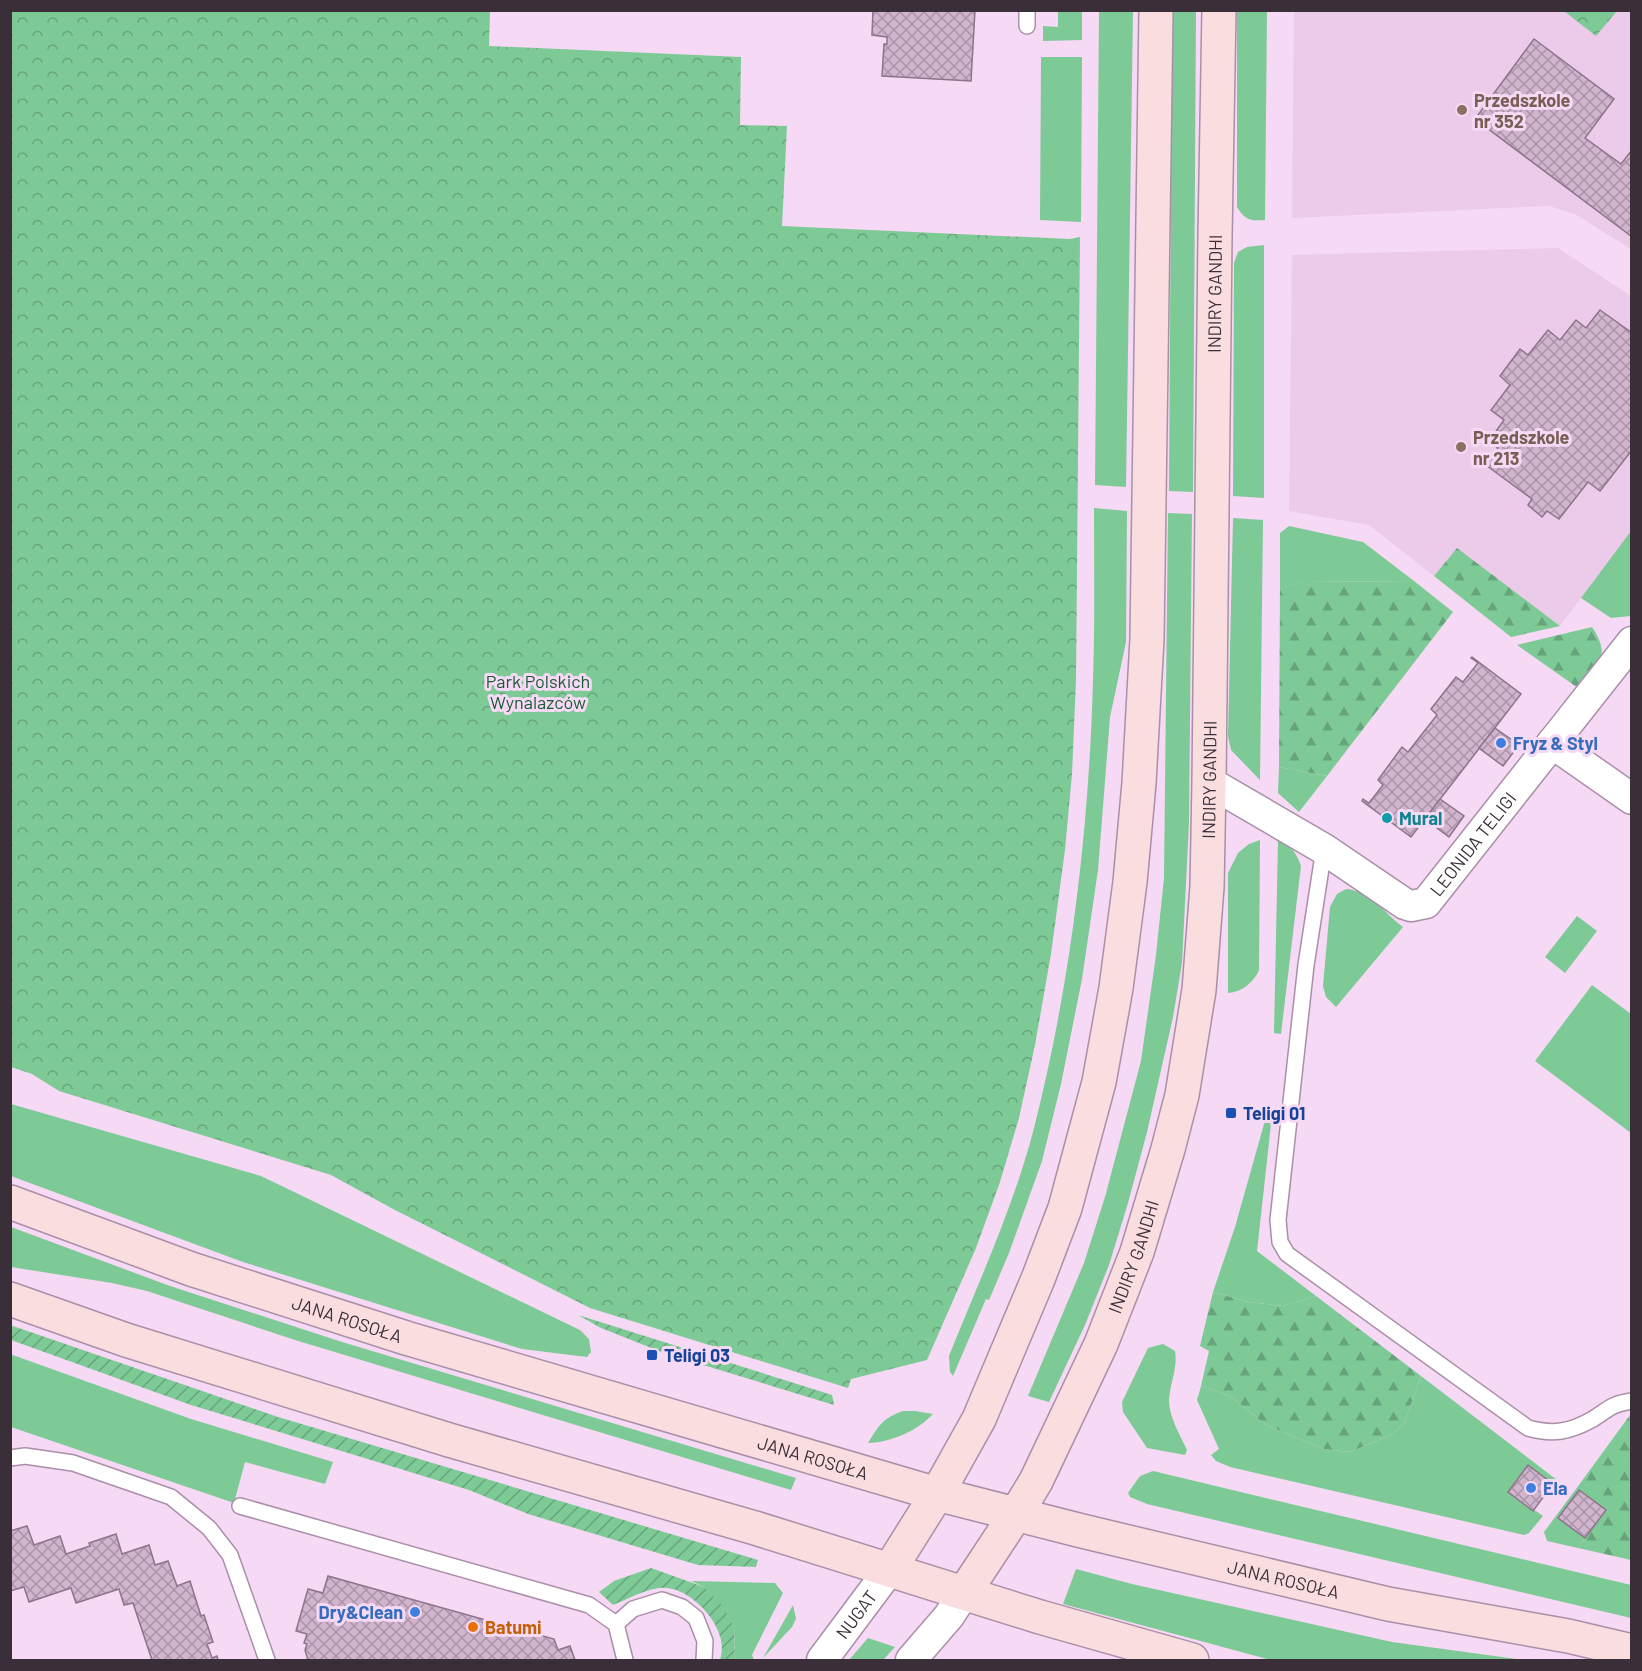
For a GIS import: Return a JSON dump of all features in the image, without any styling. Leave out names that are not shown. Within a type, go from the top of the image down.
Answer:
[{"type":"main road","points":[[890,1569],[937,1494],[984,1408],[1038,1280],[1065,1208],[1099,1082],[1116,988],[1130,882],[1138,794],[1147,639],[1156,10]]},
{"type":"main road","name":"INDIRY GANDHI","points":[[964,1593],[1036,1481],[1101,1344],[1137,1252],[1182,1095],[1199,990],[1207,887],[1219,10]]},
{"type":"main road","name":"JANA ROSOŁA","points":[[10,1202],[191,1269],[406,1338],[937,1494],[1389,1604],[1568,1636],[1632,1651]]},
{"type":"main road","points":[[10,1299],[126,1340],[449,1440],[755,1528],[1192,1660]]},
{"type":"street","name":"LEONIDA TELIGI","points":[[1209,782],[1324,849],[1405,904],[1411,906],[1426,903],[1431,900],[1632,642]]},
{"type":"street","points":[[1552,743],[1632,799]]},
{"type":"street","name":"NUGAT","points":[[822,1660],[890,1569]]},
{"type":"street","points":[[911,1660],[949,1616],[964,1593]]},
{"type":"lane","points":[[1324,849],[1306,964],[1278,1220],[1280,1242],[1287,1254],[1528,1428],[1546,1433],[1560,1431],[1594,1418],[1616,1403],[1632,1401]]},
{"type":"lane","points":[[10,1458],[25,1456],[73,1463],[171,1497],[209,1528],[230,1555],[267,1660]]},
{"type":"lane","points":[[240,1506],[589,1605],[616,1624],[625,1660]]},
{"type":"lane","points":[[616,1624],[633,1609],[662,1600],[682,1606],[696,1618],[705,1641],[704,1660]]},
{"type":"shaded area","name":"Przedszkole nr 352","points":[[1294,11],[1631,11],[1631,249],[1575,214],[1549,206],[1292,218]]},
{"type":"shaded area","name":"Przedszkole nr 213","points":[[1558,248],[1631,296],[1631,531],[1560,626],[1457,548],[1434,576],[1369,525],[1289,511],[1292,255]]},
{"type":"green space","name":"Park Polskich Wynalazców","points":[[11,10],[490,11],[489,46],[741,57],[740,125],[787,126],[782,226],[1070,239],[1080,237],[1076,680],[1072,774],[1065,850],[1051,954],[1019,1118],[1000,1182],[976,1248],[927,1360],[851,1379],[848,1388],[590,1308],[393,1209],[331,1175],[59,1091],[32,1074],[11,1067]]},
{"type":"green space","points":[[1058,11],[1082,11],[1082,40],[1043,41],[1043,26],[1058,27]]},
{"type":"green space","points":[[1099,11],[1133,11],[1126,487],[1095,485]]},
{"type":"green space","points":[[1172,11],[1196,11],[1193,492],[1169,491]]},
{"type":"green space","points":[[1237,11],[1267,11],[1265,220],[1248,219],[1237,207]]},
{"type":"green space","points":[[1564,11],[1617,11],[1596,36]]},
{"type":"green space","points":[[1041,57],[1082,57],[1081,222],[1040,220]]},
{"type":"green space","points":[[1264,245],[1264,498],[1233,496],[1234,263],[1238,252],[1247,247]]},
{"type":"green space","points":[[1094,508],[1127,511],[1126,642],[1110,717],[1098,870],[1082,979],[1061,1084],[1042,1161],[1009,1253],[989,1300],[986,1299],[953,1376],[950,1372],[949,1356],[1006,1215],[1026,1157],[1047,1073],[1068,962],[1082,849],[1091,736]]},
{"type":"green space","points":[[1168,513],[1192,514],[1189,823],[1182,963],[1173,1017],[1128,1203],[1109,1265],[1085,1325],[1049,1402],[1028,1396],[1084,1263],[1105,1197],[1141,1061],[1156,955],[1164,878]]},
{"type":"green space","points":[[1233,518],[1263,520],[1260,780],[1231,750],[1228,736]]},
{"type":"green space","points":[[1289,526],[1363,542],[1414,581],[1303,582],[1280,588],[1280,533]]},
{"type":"green space","points":[[1631,531],[1631,616],[1611,618],[1581,598]]},
{"type":"green space","points":[[1457,548],[1560,626],[1511,637],[1434,576]]},
{"type":"green space","points":[[1414,581],[1453,612],[1327,776],[1279,767],[1280,588],[1302,582]]},
{"type":"green space","points":[[1592,627],[1598,637],[1602,653],[1596,667],[1578,688],[1517,645]]},
{"type":"green space","points":[[1279,767],[1327,776],[1299,812],[1278,793]]},
{"type":"green space","points":[[1260,840],[1259,970],[1247,986],[1228,993],[1228,873],[1238,853],[1249,844]]},
{"type":"green space","points":[[1278,841],[1292,850],[1301,866],[1281,1034],[1274,1033]]},
{"type":"green space","points":[[1346,889],[1370,898],[1403,927],[1336,1007],[1326,997],[1323,986],[1330,907],[1337,894]]},
{"type":"green space","points":[[1577,916],[1597,931],[1565,973],[1545,957]]},
{"type":"green space","points":[[1592,985],[1631,1014],[1631,1133],[1535,1061]]},
{"type":"green space","points":[[11,1104],[261,1176],[580,1330],[589,1339],[591,1352],[587,1357],[522,1349],[243,1262],[11,1176]]},
{"type":"green space","points":[[1268,1110],[1272,1115],[1257,1251],[1316,1296],[1283,1306],[1249,1302],[1213,1292],[1235,1227]]},
{"type":"green space","points":[[11,1227],[170,1286],[342,1342],[796,1478],[791,1490],[295,1340],[147,1291],[11,1267]]},
{"type":"green space","points":[[1213,1292],[1249,1302],[1283,1306],[1316,1296],[1421,1376],[1404,1424],[1389,1436],[1350,1452],[1324,1449],[1266,1425],[1230,1396],[1201,1386],[1209,1351],[1200,1346]]},
{"type":"green space","points":[[578,1315],[832,1395],[834,1405],[664,1353],[601,1328]]},
{"type":"green space","points":[[10,1325],[278,1417],[758,1560],[756,1567],[698,1565],[528,1514],[469,1490],[191,1405],[11,1340]]},
{"type":"green space","points":[[1163,1344],[1175,1351],[1169,1406],[1175,1426],[1187,1450],[1185,1455],[1147,1448],[1123,1412],[1122,1402],[1148,1348]]},
{"type":"green space","points":[[10,1354],[191,1419],[333,1462],[325,1484],[245,1462],[234,1503],[11,1427]]},
{"type":"green space","points":[[1421,1376],[1557,1480],[1553,1484],[1528,1465],[1509,1492],[1543,1516],[1529,1533],[1524,1535],[1230,1467],[1216,1461],[1211,1455],[1219,1449],[1197,1400],[1201,1386],[1230,1396],[1266,1425],[1324,1449],[1350,1452],[1389,1436],[1404,1424]]},
{"type":"green space","points":[[903,1411],[933,1414],[919,1426],[904,1434],[868,1443],[882,1423]]},
{"type":"green space","points":[[1630,1415],[1631,1560],[1578,1548],[1606,1510],[1576,1489]]},
{"type":"green space","points":[[1153,1471],[1631,1585],[1631,1618],[1147,1504],[1130,1497],[1128,1493],[1140,1476]]},
{"type":"green space","points":[[1576,1489],[1606,1510],[1578,1548],[1547,1541],[1544,1532]]},
{"type":"green space","points":[[651,1568],[704,1587],[723,1606],[734,1627],[735,1660],[720,1660],[722,1649],[716,1626],[699,1605],[678,1591],[667,1588],[654,1589],[613,1605],[599,1592],[614,1581]]},
{"type":"green space","points":[[1076,1569],[1132,1584],[1392,1642],[1524,1660],[1271,1660],[1063,1604]]},
{"type":"green space","points":[[691,1581],[775,1583],[783,1593],[752,1655],[754,1660],[735,1660],[734,1627],[704,1587]]},
{"type":"green space","points":[[793,1605],[796,1619],[792,1627],[763,1658]]},
{"type":"green space","points":[[868,1638],[895,1647],[883,1660],[849,1660]]},
{"type":"building","points":[[873,10],[975,10],[971,81],[882,76],[884,44],[887,44],[887,37],[872,35]]},
{"type":"building","points":[[1534,39],[1614,99],[1585,138],[1621,164],[1632,150],[1631,236],[1475,119]]},
{"type":"building","points":[[1600,310],[1632,333],[1632,450],[1600,491],[1588,482],[1559,519],[1547,511],[1542,517],[1528,505],[1532,499],[1486,465],[1498,448],[1489,441],[1504,420],[1491,410],[1510,385],[1500,376],[1520,349],[1528,355],[1548,330],[1560,340],[1576,320],[1586,328]]},
{"type":"building","points":[[1472,657],[1521,694],[1411,837],[1362,801],[1363,799],[1369,803],[1383,785],[1378,780],[1402,747],[1408,752],[1437,715],[1431,709],[1456,677],[1463,682],[1478,663]]},
{"type":"building","points":[[1495,728],[1519,745],[1503,766],[1479,748]]},
{"type":"building","points":[[1440,799],[1464,816],[1449,837],[1425,819]]},
{"type":"building","name":"Ela","points":[[1528,1465],[1553,1484],[1533,1511],[1508,1492]]},
{"type":"building","points":[[1579,1490],[1606,1510],[1585,1538],[1558,1518]]},
{"type":"building","points":[[27,1526],[34,1545],[60,1536],[66,1554],[116,1534],[122,1554],[149,1545],[155,1565],[168,1561],[177,1586],[190,1581],[201,1616],[204,1615],[213,1642],[207,1644],[212,1658],[217,1656],[218,1660],[152,1660],[133,1603],[124,1605],[119,1589],[76,1603],[71,1588],[29,1602],[24,1587],[10,1591],[10,1531]]},
{"type":"building","points":[[328,1576],[554,1639],[558,1650],[570,1646],[575,1660],[308,1660],[305,1650],[307,1644],[304,1643],[307,1634],[296,1631],[308,1589],[323,1593]]},
{"type":"place","name":"Przedszkole nr 352","points":[[1462,110]]},
{"type":"place","name":"Przedszkole nr 213","points":[[1461,447]]},
{"type":"place","name":"Fryz & Styl","points":[[1501,743]]},
{"type":"place","name":"Mural","points":[[1387,818]]},
{"type":"place","name":"Teligi 01","points":[[1231,1113]]},
{"type":"place","name":"Teligi 03","points":[[652,1355]]},
{"type":"place","name":"Ela","points":[[1531,1488]]},
{"type":"place","name":"Dry&Clean","points":[[415,1612]]},
{"type":"place","name":"Batumi","points":[[473,1627]]}]
